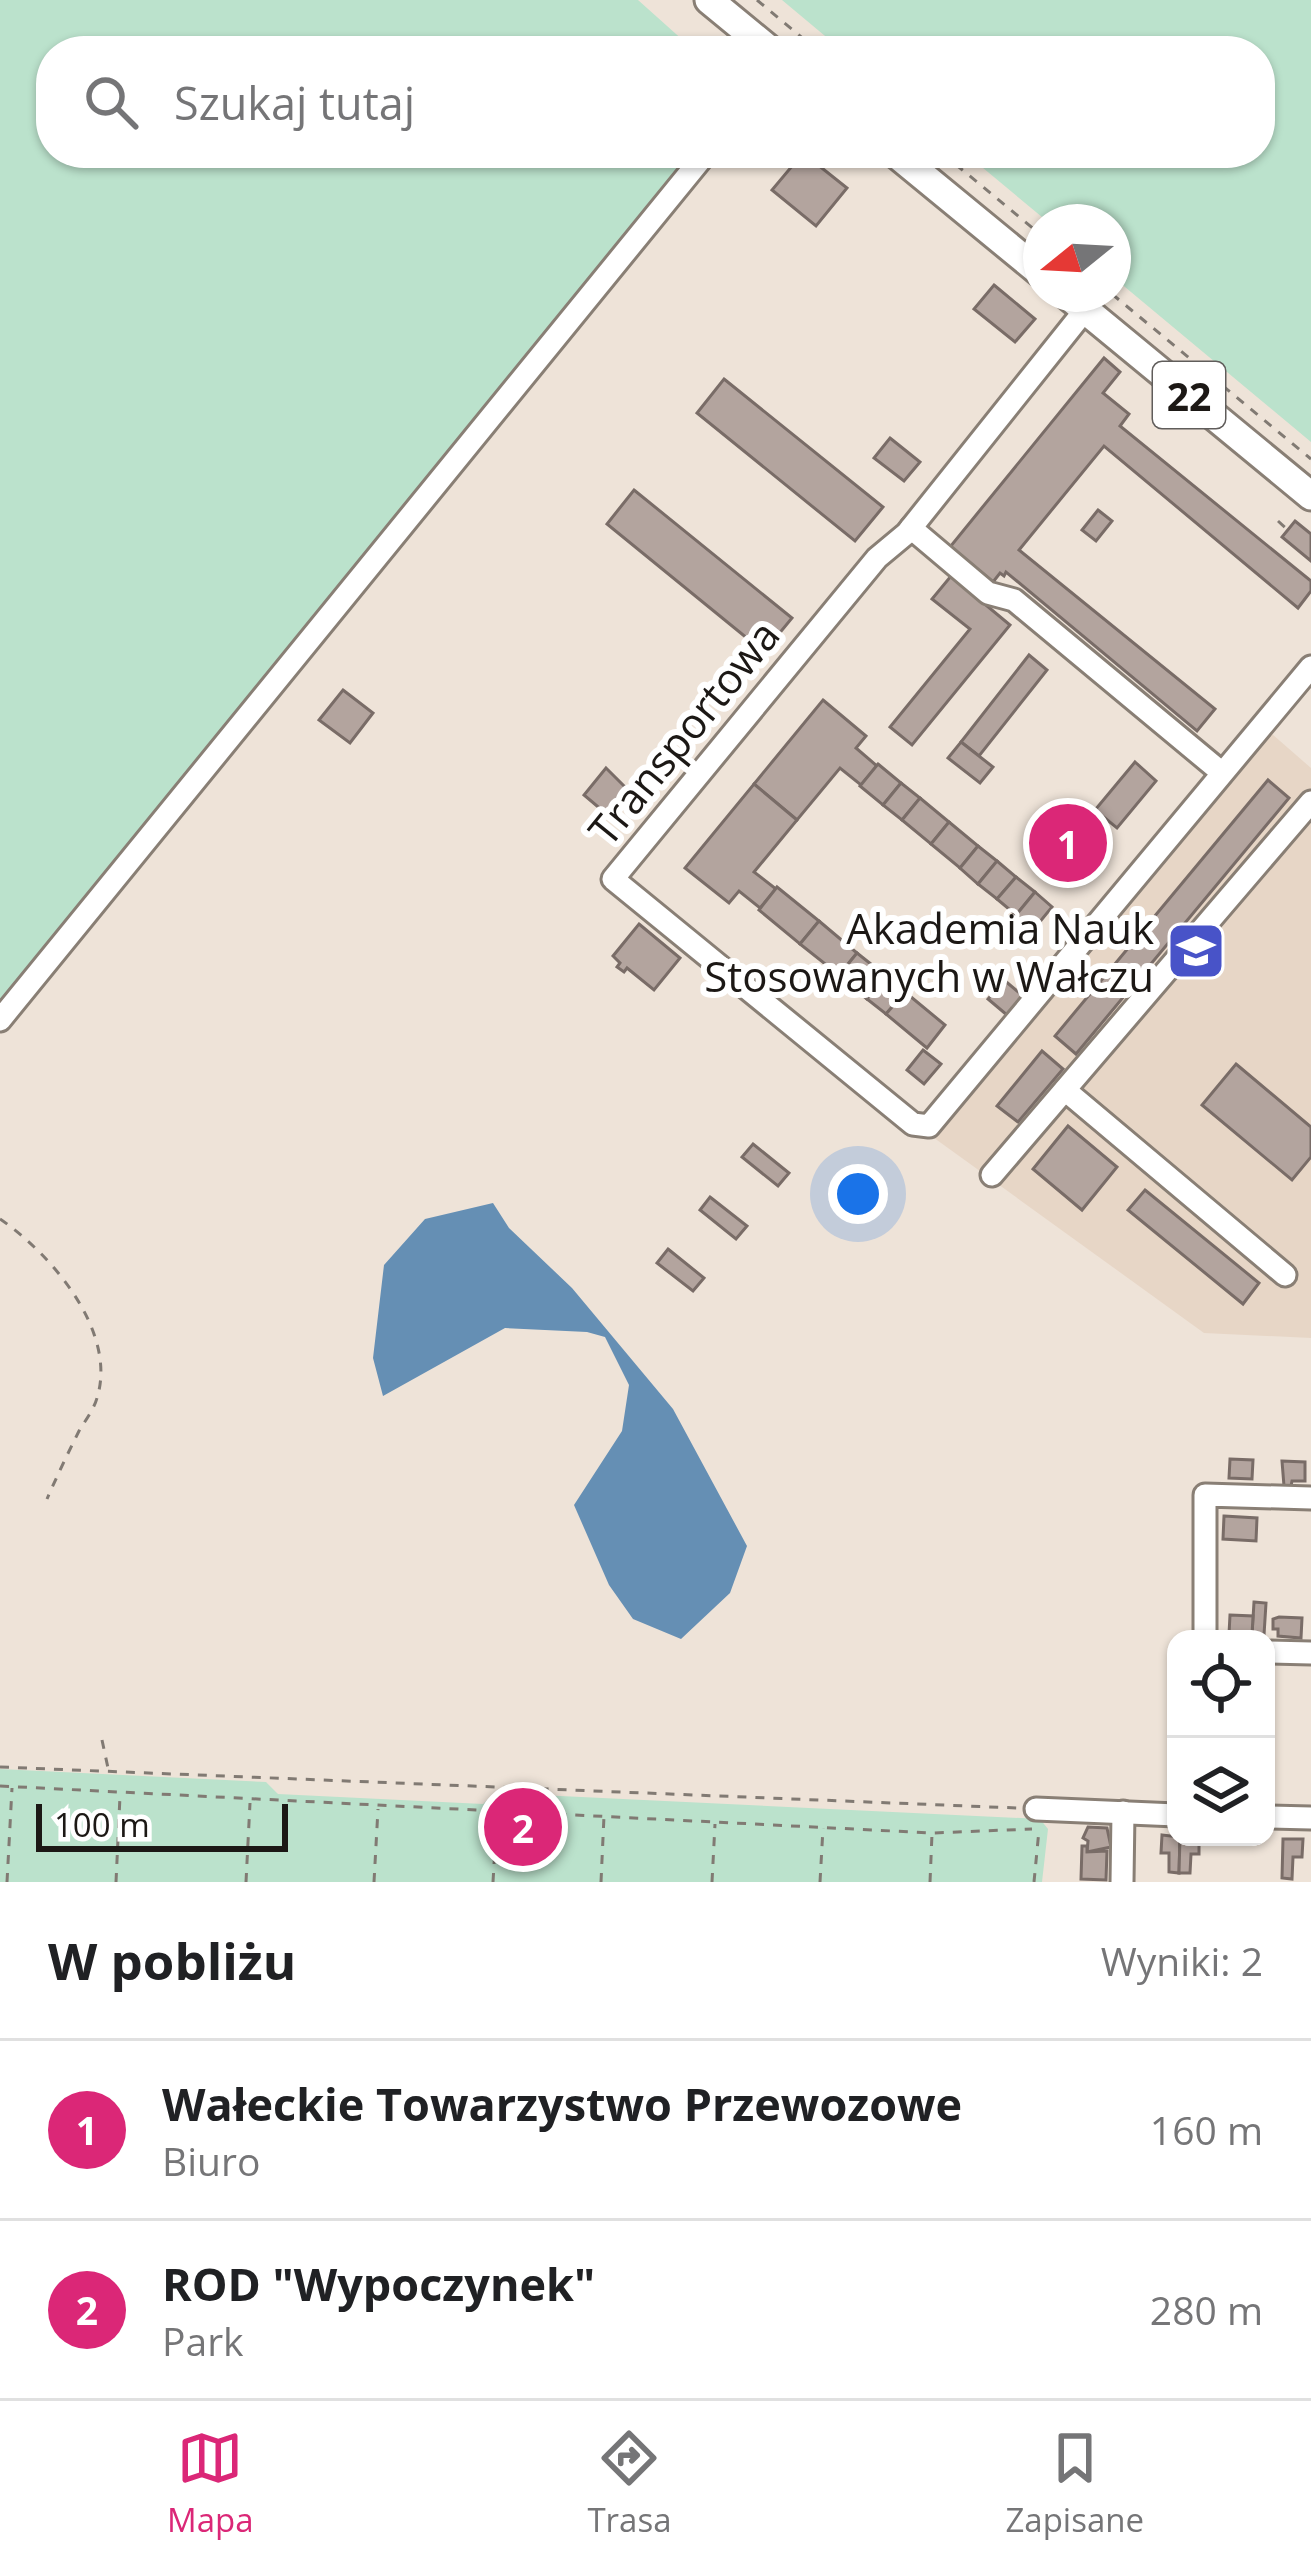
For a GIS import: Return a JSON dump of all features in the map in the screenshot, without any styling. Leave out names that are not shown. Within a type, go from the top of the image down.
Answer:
[{"type":"main road","points":[[709,0],[753,36]]},
{"type":"main road","points":[[913,168],[1023,258]]},
{"type":"main road","name":"22","points":[[1088,312],[1311,496]]},
{"type":"street","points":[[0,1020],[694,168]]},
{"type":"street","name":"Transportowa","points":[[1069,312],[909,531],[877,557],[613,879],[913,1124],[929,1126],[1311,667]]},
{"type":"street","points":[[909,531],[988,593],[1014,600],[1221,772]]},
{"type":"street","points":[[992,1175],[1311,802]]},
{"type":"street","points":[[1066,1090],[1285,1275]]},
{"type":"street","points":[[1205,1630],[1205,1495],[1311,1498]]},
{"type":"street","points":[[1275,1652],[1311,1653]]},
{"type":"street","points":[[1122,1882],[1123,1812]]},
{"type":"street","points":[[1040,1821],[1123,1812],[1167,1814]]},
{"type":"street","points":[[1275,1817],[1311,1818]]},
{"type":"path","points":[[757,0],[800,36]]},
{"type":"path","points":[[960,168],[1023,220]]},
{"type":"path","points":[[1131,310],[1311,459]]},
{"type":"path","points":[[1278,521],[1288,530]]},
{"type":"path","points":[[0,1219],[31,1240],[77,1299],[92,1328],[99,1359],[98,1397],[47,1499]]},
{"type":"path","points":[[102,1740],[109,1770]]},
{"type":"path","points":[[0,1767],[1040,1821]]},
{"type":"path","points":[[0,1786],[932,1832],[1002,1833],[1040,1821]]},
{"type":"path","points":[[7,1882],[12,1786]]},
{"type":"path","points":[[116,1882],[120,1794]]},
{"type":"path","points":[[246,1882],[250,1801]]},
{"type":"path","points":[[374,1882],[378,1807]]},
{"type":"path","points":[[493,1882],[497,1811]]},
{"type":"path","points":[[602,1882],[604,1814]]},
{"type":"path","points":[[1034,1882],[1040,1821]]},
{"type":"path","points":[[712,1882],[716,1822]]},
{"type":"path","points":[[820,1882],[823,1826]]},
{"type":"path","points":[[930,1882],[932,1832]]},
{"type":"shaded area","name":"Akademia Nauk Stosowanych w Wałczu","points":[[1265,728],[1311,768],[1311,1338],[1204,1333],[930,1135]]},
{"type":"green space","points":[[0,0],[638,0],[678,36],[36,36],[36,168],[693,168],[0,1002]]},
{"type":"green space","points":[[782,0],[1311,0],[1311,442],[1131,292],[1131,204],[1026,204],[983,168],[1275,168],[1275,36],[825,36]]},
{"type":"green space","points":[[0,1769],[266,1782],[278,1794],[483,1804],[495,1793],[1040,1819],[1048,1829],[1042,1882],[0,1882]]},
{"type":"water","points":[[493,1203],[509,1228],[572,1288],[673,1409],[747,1546],[730,1593],[681,1639],[633,1619],[609,1585],[574,1505],[622,1431],[629,1385],[605,1337],[505,1328],[383,1396],[373,1358],[384,1265],[425,1219]]},
{"type":"building","points":[[790,168],[822,168],[847,188],[816,226],[772,190]]},
{"type":"building","points":[[994,285],[1035,319],[1015,342],[974,309]]},
{"type":"building","points":[[1104,358],[1120,372],[1103,393],[1129,414],[1120,426],[1311,581],[1311,591],[1298,608],[1104,446],[1019,550],[1215,709],[1197,731],[1006,572],[993,582],[950,547]]},
{"type":"building","points":[[724,379],[883,507],[855,541],[697,413]]},
{"type":"building","points":[[890,438],[920,462],[904,481],[874,458]]},
{"type":"building","points":[[634,490],[792,618],[764,652],[607,524]]},
{"type":"building","points":[[1098,510],[1112,521],[1096,541],[1082,530]]},
{"type":"building","points":[[1295,521],[1311,534],[1311,561],[1282,537]]},
{"type":"building","points":[[951,576],[1010,625],[912,745],[890,727],[970,629],[932,599]]},
{"type":"building","points":[[1029,655],[1047,670],[979,756],[961,742]]},
{"type":"building","points":[[343,690],[373,713],[350,743],[319,720]]},
{"type":"building","points":[[823,700],[866,736],[856,748],[877,766],[861,785],[840,768],[797,820],[754,784]]},
{"type":"building","points":[[961,742],[993,767],[980,783],[948,758]]},
{"type":"building","points":[[1135,762],[1156,781],[1117,828],[1095,810]]},
{"type":"building","points":[[878,764],[901,783],[883,805],[860,786]]},
{"type":"building","points":[[606,768],[627,789],[610,817],[584,795]]},
{"type":"building","points":[[1268,780],[1289,798],[1076,1054],[1055,1036]]},
{"type":"building","points":[[901,783],[920,798],[902,820],[883,805]]},
{"type":"building","points":[[754,784],[797,820],[754,872],[776,889],[760,908],[739,891],[729,903],[685,868]]},
{"type":"building","points":[[920,798],[949,822],[931,844],[902,820]]},
{"type":"building","points":[[949,822],[978,846],[960,868],[931,844]]},
{"type":"building","points":[[1064,828],[1085,845],[1073,859],[1052,842]]},
{"type":"building","points":[[978,846],[997,861],[978,884],[960,868]]},
{"type":"building","points":[[997,861],[1016,877],[997,899],[978,884]]},
{"type":"building","points":[[1016,877],[1035,892],[1016,915],[997,899]]},
{"type":"building","points":[[777,887],[819,921],[800,944],[759,910]]},
{"type":"building","points":[[1035,892],[1052,907],[1034,929],[1016,915]]},
{"type":"building","points":[[819,921],[857,953],[839,975],[800,944]]},
{"type":"building","points":[[639,924],[680,958],[654,990],[627,968],[624,972],[617,967],[620,963],[613,956]]},
{"type":"building","points":[[857,953],[886,976],[867,999],[839,975]]},
{"type":"building","points":[[886,976],[905,992],[886,1014],[867,999]]},
{"type":"building","points":[[1004,980],[1023,996],[1007,1015],[988,999]]},
{"type":"building","points":[[905,992],[945,1025],[927,1048],[886,1014]]},
{"type":"building","points":[[923,1050],[941,1064],[924,1084],[907,1070]]},
{"type":"building","points":[[1042,1051],[1063,1069],[1018,1122],[997,1106]]},
{"type":"building","points":[[1236,1064],[1311,1127],[1311,1157],[1292,1180],[1202,1105]]},
{"type":"building","points":[[1068,1126],[1117,1167],[1082,1210],[1033,1169]]},
{"type":"building","points":[[753,1144],[789,1173],[778,1186],[742,1157]]},
{"type":"building","points":[[1145,1190],[1259,1283],[1243,1304],[1128,1210]]},
{"type":"building","points":[[710,1197],[747,1226],[736,1239],[700,1210]]},
{"type":"building","points":[[668,1249],[704,1278],[693,1291],[657,1263]]},
{"type":"building","points":[[1230,1459],[1253,1460],[1252,1479],[1229,1478]]},
{"type":"building","points":[[1282,1461],[1305,1462],[1305,1481],[1284,1486]]},
{"type":"building","points":[[1224,1516],[1257,1518],[1256,1541],[1223,1539]]},
{"type":"building","points":[[1254,1602],[1266,1603],[1264,1630],[1252,1630]]},
{"type":"building","points":[[1230,1615],[1253,1616],[1252,1630],[1229,1630]]},
{"type":"building","points":[[1302,1618],[1301,1638],[1278,1636],[1273,1619]]},
{"type":"building","points":[[1088,1827],[1107,1828],[1111,1847],[1087,1852],[1088,1841],[1083,1838]]},
{"type":"building","points":[[1162,1835],[1167,1836],[1167,1846],[1180,1846],[1179,1873],[1169,1872],[1169,1853],[1161,1853]]},
{"type":"building","points":[[1283,1839],[1303,1839],[1302,1857],[1293,1857],[1292,1879],[1282,1878]]},
{"type":"building","points":[[1082,1846],[1087,1846],[1087,1852],[1107,1851],[1106,1880],[1081,1879]]},
{"type":"building","points":[[1180,1846],[1199,1846],[1199,1854],[1191,1854],[1190,1873],[1179,1873]]},
{"type":"place","name":"Wałeckie Towarzystwo Przewozowe","points":[[1068,843]]},
{"type":"place","name":"Akademia Nauk Stosowanych w Wałczu","points":[[1196,951]]},
{"type":"place","name":"ROD \"Wypoczynek\"","points":[[523,1827]]}]
